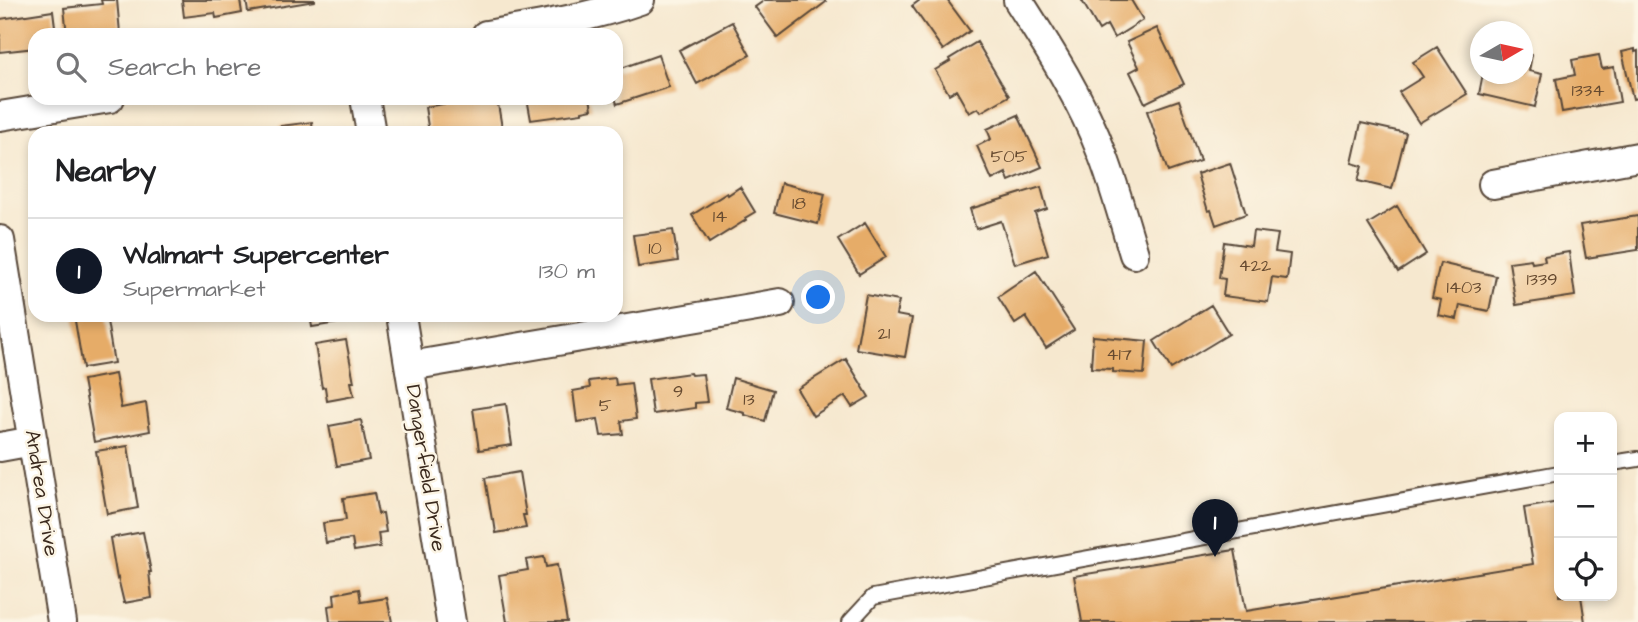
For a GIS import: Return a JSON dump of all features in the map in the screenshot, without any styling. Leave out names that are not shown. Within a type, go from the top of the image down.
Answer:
[{"type":"street","points":[[527,28],[608,11],[640,0]]},
{"type":"street","points":[[1018,0],[1076,95],[1103,155],[1135,254]]},
{"type":"street","points":[[0,117],[69,105]]},
{"type":"street","points":[[366,105],[370,126]]},
{"type":"street","points":[[1493,184],[1638,157]]},
{"type":"street","name":"Andrea Drive","points":[[0,240],[62,622]]},
{"type":"street","points":[[410,366],[780,303]]},
{"type":"street","name":"Dangerfield Drive","points":[[402,322],[451,622]]},
{"type":"street","points":[[0,447],[33,441]]},
{"type":"lane","points":[[1617,462],[1638,458]]},
{"type":"lane","points":[[850,622],[873,597],[1554,474]]},
{"type":"building","points":[[101,0],[117,0],[120,28],[66,28],[64,8],[102,4]]},
{"type":"building","points":[[182,0],[240,0],[242,13],[216,18],[215,13],[184,17]]},
{"type":"building","points":[[246,0],[315,0],[315,1],[248,12]]},
{"type":"building","points":[[765,0],[826,2],[778,38],[755,7]]},
{"type":"building","points":[[920,0],[947,0],[970,31],[943,50],[912,6]]},
{"type":"building","points":[[1131,0],[1143,20],[1114,38],[1107,25],[1099,30],[1082,1]]},
{"type":"building","points":[[53,11],[55,28],[28,28],[28,49],[0,52],[0,19]]},
{"type":"building","points":[[732,22],[750,55],[697,84],[679,50]]},
{"type":"building","points":[[1157,28],[1184,84],[1145,103],[1130,72],[1139,67],[1127,42]]},
{"type":"building","points":[[977,42],[1009,96],[981,112],[978,108],[969,113],[956,90],[949,94],[935,70]]},
{"type":"building","points":[[1437,47],[1467,94],[1419,123],[1399,92],[1423,77],[1413,62]]},
{"type":"building","points":[[1635,49],[1635,52],[1638,51],[1638,98],[1633,99],[1622,52]]},
{"type":"building","points":[[658,55],[669,87],[623,102],[623,68]]},
{"type":"building","points":[[1599,55],[1602,69],[1614,67],[1620,102],[1562,112],[1556,79],[1575,75],[1572,60]]},
{"type":"building","points":[[1533,72],[1542,74],[1535,107],[1479,94],[1481,84],[1533,84]]},
{"type":"building","points":[[1179,100],[1200,161],[1168,172],[1147,111]]},
{"type":"building","points":[[498,105],[502,126],[428,126],[425,107]]},
{"type":"building","points":[[528,105],[591,105],[592,109],[582,113],[531,120]]},
{"type":"building","points":[[1018,115],[1042,167],[1009,181],[1006,173],[992,180],[977,146],[991,139],[987,129]]},
{"type":"building","points":[[312,122],[312,126],[280,126]]},
{"type":"building","points":[[1361,123],[1406,133],[1392,189],[1358,181],[1362,166],[1352,163]]},
{"type":"building","points":[[1230,163],[1246,214],[1216,225],[1211,210],[1208,211],[1197,174]]},
{"type":"building","points":[[781,183],[825,194],[818,224],[774,213]]},
{"type":"building","points":[[740,187],[755,212],[709,243],[692,215]]},
{"type":"building","points":[[1041,187],[1047,209],[1035,213],[1048,254],[1015,264],[1001,221],[976,229],[970,209]]},
{"type":"building","points":[[1397,206],[1426,254],[1398,272],[1368,224]]},
{"type":"building","points":[[1638,216],[1638,250],[1586,258],[1580,225]]},
{"type":"building","points":[[865,223],[886,257],[859,274],[838,240]]},
{"type":"building","points":[[673,230],[678,261],[638,267],[633,235]]},
{"type":"building","points":[[1253,231],[1278,234],[1275,252],[1290,254],[1287,279],[1272,277],[1268,302],[1223,296],[1225,279],[1219,278],[1224,242],[1251,246]]},
{"type":"building","points":[[1569,252],[1575,296],[1516,305],[1509,262],[1531,259],[1532,263],[1545,261],[1544,256]]},
{"type":"building","points":[[1440,263],[1496,276],[1489,311],[1460,305],[1457,319],[1438,315],[1441,300],[1432,298]]},
{"type":"building","points":[[1036,271],[1074,330],[1046,348],[1026,317],[1015,324],[998,297]]},
{"type":"building","points":[[866,295],[899,301],[896,315],[912,318],[905,357],[856,349]]},
{"type":"building","points":[[1211,305],[1229,334],[1171,369],[1154,341]]},
{"type":"building","points":[[75,322],[107,322],[114,363],[83,368]]},
{"type":"building","points":[[311,322],[344,322],[312,327]]},
{"type":"building","points":[[1093,336],[1147,341],[1144,374],[1091,368]]},
{"type":"building","points":[[346,340],[354,396],[327,401],[325,387],[322,388],[315,345]]},
{"type":"building","points":[[846,359],[869,397],[852,407],[845,396],[813,416],[797,389]]},
{"type":"building","points":[[690,373],[703,374],[707,402],[695,403],[695,408],[653,414],[648,379]]},
{"type":"building","points":[[115,374],[121,408],[146,403],[150,431],[94,442],[83,380]]},
{"type":"building","points":[[615,378],[616,385],[631,383],[636,419],[621,421],[623,434],[601,436],[598,419],[577,422],[573,391],[590,388],[589,381]]},
{"type":"building","points":[[733,378],[773,390],[765,421],[726,408]]},
{"type":"building","points":[[506,404],[512,445],[479,450],[473,409]]},
{"type":"building","points":[[361,420],[369,460],[337,466],[329,426]]},
{"type":"building","points":[[128,446],[138,508],[107,514],[96,451]]},
{"type":"building","points":[[519,472],[526,528],[496,533],[485,478]]},
{"type":"building","points":[[374,493],[378,514],[383,513],[386,532],[378,533],[380,547],[354,551],[352,539],[326,543],[323,523],[346,520],[343,498]]},
{"type":"building","points":[[1554,503],[1554,601],[1582,601],[1585,622],[1082,622],[1074,576],[1235,550],[1246,611],[1533,564],[1524,508]]},
{"type":"building","points":[[143,532],[151,572],[152,598],[124,603],[110,538]]},
{"type":"building","points":[[544,557],[546,567],[557,565],[567,622],[507,622],[499,575],[528,570],[526,560]]},
{"type":"building","points":[[359,589],[361,602],[387,598],[392,622],[330,622],[328,606],[335,605],[334,594]]},
{"type":"place","name":"Walmart Supercenter","points":[[1215,557]]}]
